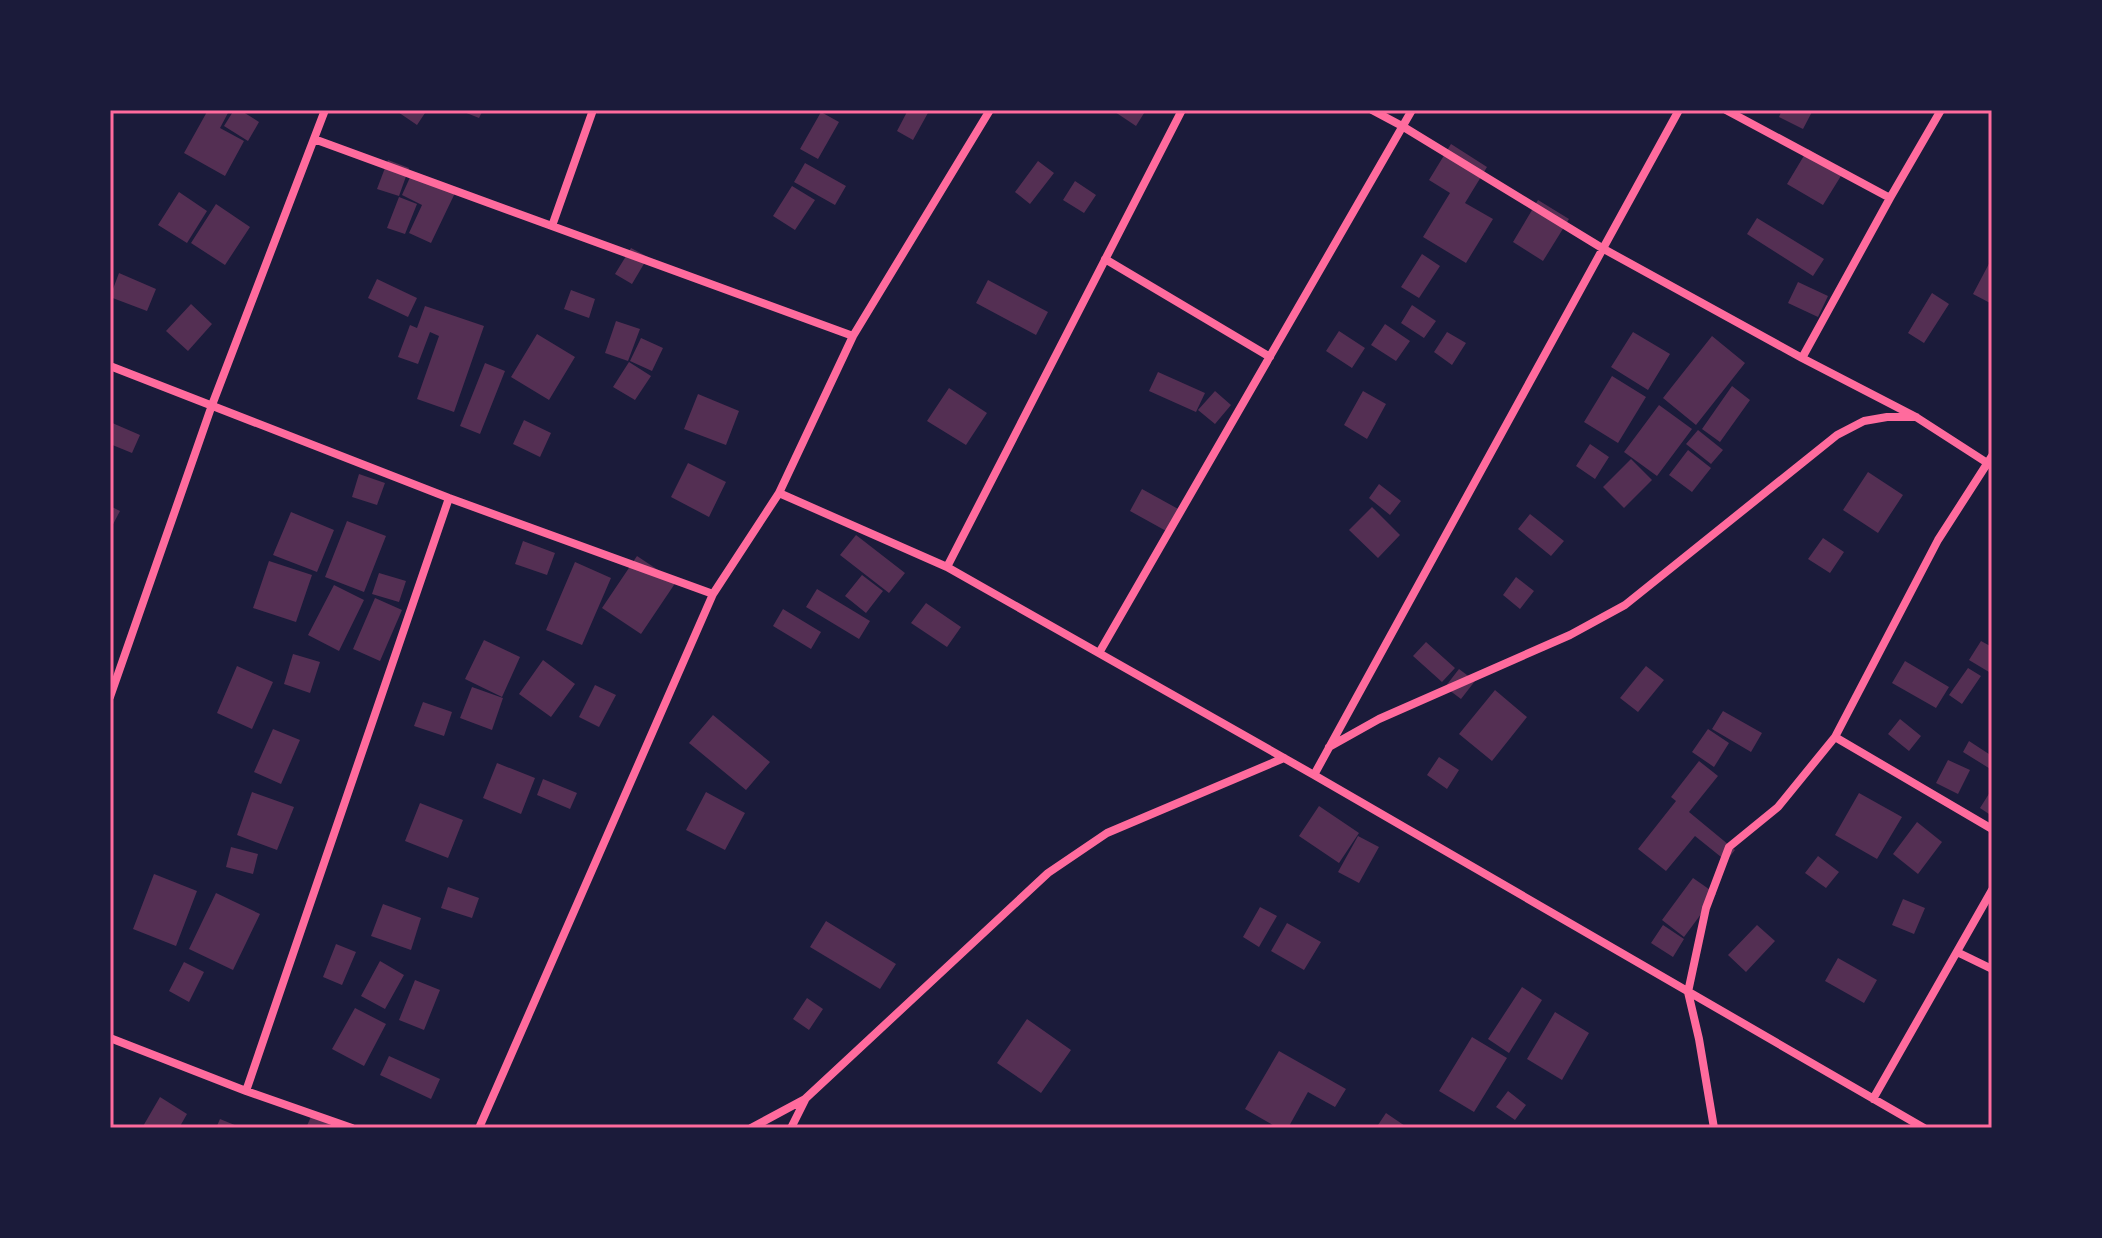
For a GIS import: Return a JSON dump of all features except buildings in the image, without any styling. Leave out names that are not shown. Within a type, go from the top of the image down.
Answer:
[{"type":"street","points":[[110,697],[113,678],[212,405],[325,110]]},
{"type":"street","points":[[552,226],[593,110]]},
{"type":"street","points":[[479,1128],[713,594],[779,493],[853,336],[990,110]]},
{"type":"street","points":[[947,567],[1182,110]]},
{"type":"street","points":[[1372,110],[1602,248],[1916,417],[1991,462],[1938,540],[1835,737],[1778,807],[1729,847],[1706,908],[1688,992],[1714,1128]]},
{"type":"street","points":[[1099,653],[1412,110]]},
{"type":"street","points":[[1314,775],[1679,110]]},
{"type":"street","points":[[1726,110],[1890,198]]},
{"type":"street","points":[[1802,358],[1941,110]]},
{"type":"street","points":[[314,139],[853,336]]},
{"type":"street","points":[[1105,259],[1270,357]]},
{"type":"street","points":[[110,366],[449,498],[713,594]]},
{"type":"street","points":[[1329,747],[1379,719],[1570,635],[1625,605],[1837,435],[1864,421],[1916,417]]},
{"type":"street","points":[[779,493],[947,567],[1924,1128]]},
{"type":"street","points":[[246,1091],[449,498]]},
{"type":"street","points":[[1835,737],[1992,829]]},
{"type":"street","points":[[751,1128],[805,1099],[1048,873],[1107,833],[1284,758]]},
{"type":"street","points":[[1873,1099],[1992,890]]},
{"type":"street","points":[[1957,952],[1992,969]]},
{"type":"street","points":[[110,1038],[352,1128]]},
{"type":"street","points":[[791,1128],[805,1099]]}]
